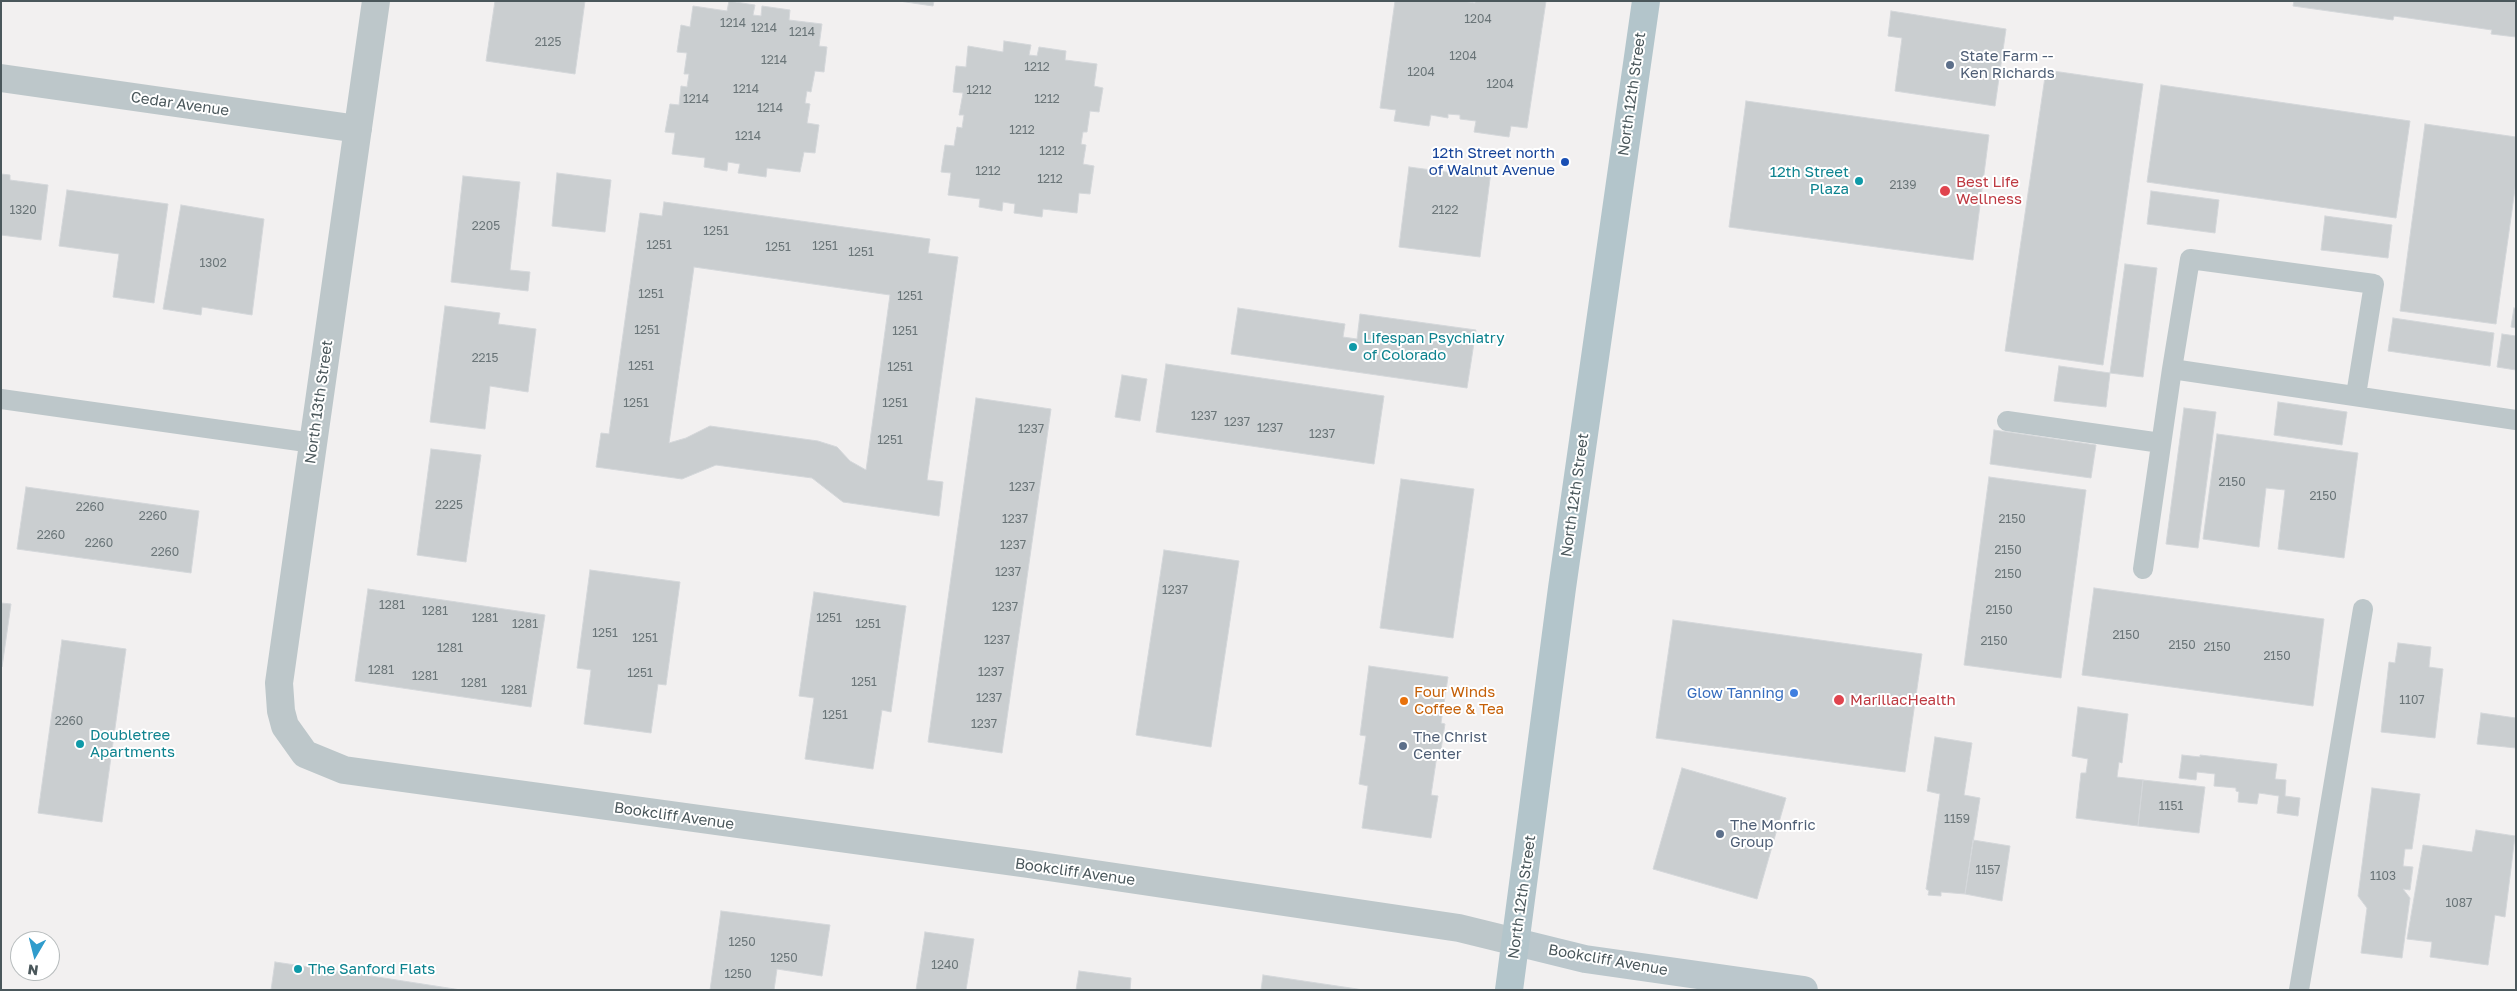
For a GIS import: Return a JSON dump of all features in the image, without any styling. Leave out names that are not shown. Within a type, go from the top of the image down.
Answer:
[{"type":"main road","name":"North 12th Street","points":[[1509,990],[1565,569],[1646,1]]},
{"type":"street","name":"North 13th Street","points":[[344,770],[305,754],[286,726],[280,711],[280,683],[376,1]]},
{"type":"street","name":"Cedar Avenue","points":[[1,78],[358,129]]},
{"type":"street","name":"Bookcliff Avenue","points":[[344,770],[1038,866],[1459,928],[1585,959],[1804,990]]},
{"type":"lane","points":[[2142,569],[2190,259],[2374,284],[2356,395]]},
{"type":"lane","points":[[2172,369],[2516,420]]},
{"type":"lane","points":[[1,399],[313,443]]},
{"type":"lane","points":[[2007,421],[2161,443]]},
{"type":"lane","points":[[2299,990],[2363,609]]},
{"type":"building","points":[[495,1],[585,1],[575,74],[486,61]]},
{"type":"building","points":[[729,1],[755,5],[753,15],[761,16],[762,6],[790,10],[789,20],[822,24],[819,46],[827,47],[824,72],[815,71],[811,92],[807,91],[805,103],[810,104],[807,123],[819,125],[815,153],[804,152],[800,172],[767,168],[766,177],[738,173],[740,164],[728,162],[727,171],[704,167],[705,158],[672,154],[675,133],[665,132],[670,104],[679,105],[681,86],[687,87],[689,74],[684,74],[687,53],[677,52],[681,25],[690,27],[693,6],[727,11]]},
{"type":"building","points":[[899,1],[934,1],[933,6]]},
{"type":"building","points":[[1395,1],[1464,1],[1475,3],[1475,1],[1546,1],[1527,128],[1511,126],[1509,137],[1474,132],[1476,121],[1460,119],[1460,115],[1448,114],[1448,118],[1431,115],[1429,126],[1394,121],[1396,110],[1380,108]]},
{"type":"building","points":[[2294,1],[2516,1],[2516,37],[2491,34],[2492,30],[2394,16],[2393,20],[2293,6]]},
{"type":"building","name":"State Farm -- Ken Richards","points":[[1891,11],[2006,29],[1995,106],[1895,91],[1902,38],[1888,36]]},
{"type":"building","points":[[1004,41],[1031,45],[1029,55],[1037,56],[1039,47],[1066,51],[1065,60],[1097,64],[1094,86],[1103,88],[1099,112],[1090,111],[1087,132],[1083,132],[1081,144],[1086,145],[1083,164],[1094,166],[1090,194],[1079,193],[1077,213],[1043,209],[1042,217],[1014,213],[1015,204],[1003,202],[1002,211],[979,207],[980,199],[948,195],[951,173],[941,172],[945,145],[954,146],[957,127],[962,128],[964,115],[959,115],[963,93],[953,92],[956,66],[966,67],[968,46],[1003,52]]},
{"type":"building","points":[[2046,70],[2143,84],[2103,365],[2005,351]]},
{"type":"building","points":[[2161,85],[2410,121],[2396,218],[2147,182]]},
{"type":"building","name":"12th Street Plaza","points":[[1746,101],[1989,135],[1973,260],[1729,227]]},
{"type":"building","points":[[2425,124],[2516,137],[2516,182],[2496,324],[2400,311]]},
{"type":"building","points":[[1409,167],[1454,173],[1454,167],[1491,171],[1480,257],[1399,247]]},
{"type":"building","points":[[557,173],[611,180],[605,232],[552,226]]},
{"type":"building","points":[[1,174],[10,175],[10,180],[48,185],[41,240],[1,235]]},
{"type":"building","points":[[463,176],[520,182],[510,270],[530,272],[528,291],[451,282]]},
{"type":"building","points":[[67,190],[168,204],[154,303],[113,297],[119,254],[59,246]]},
{"type":"building","points":[[2151,191],[2219,200],[2215,233],[2147,224]]},
{"type":"building","points":[[664,202],[930,239],[928,253],[958,257],[927,480],[943,482],[939,516],[843,502],[812,478],[716,465],[682,479],[596,467],[601,433],[609,434],[640,213],[662,216]],"holes":[[[694,267],[890,295],[866,470],[850,461],[837,447],[818,441],[710,426],[686,438],[669,443]]]},
{"type":"building","points":[[181,205],[264,219],[252,315],[202,307],[201,315],[163,309]]},
{"type":"building","points":[[2325,216],[2392,225],[2388,258],[2321,250]]},
{"type":"building","points":[[2125,264],[2157,268],[2143,377],[2110,373]]},
{"type":"building","points":[[445,306],[500,313],[498,324],[536,329],[528,392],[490,386],[485,429],[430,422]]},
{"type":"building","name":"Lifespan Psychiatry of Colorado","points":[[1238,308],[1345,324],[1343,337],[1357,339],[1360,314],[1476,330],[1467,388],[1231,354]]},
{"type":"building","points":[[2514,308],[2516,309],[2516,328],[2511,327]]},
{"type":"building","points":[[2393,318],[2494,333],[2490,366],[2388,351]]},
{"type":"building","points":[[2502,334],[2516,336],[2516,370],[2497,367]]},
{"type":"building","points":[[1166,364],[1384,396],[1374,464],[1156,432]]},
{"type":"building","points":[[2059,366],[2110,373],[2106,407],[2054,401]]},
{"type":"building","points":[[1122,375],[1147,379],[1140,421],[1115,417]]},
{"type":"building","points":[[976,398],[1051,409],[1002,753],[928,742]]},
{"type":"building","points":[[2278,402],[2347,412],[2342,445],[2274,435]]},
{"type":"building","points":[[2184,408],[2216,412],[2198,548],[2166,544]]},
{"type":"building","points":[[1994,430],[2096,445],[2091,478],[1990,464]]},
{"type":"building","points":[[2217,434],[2358,453],[2344,558],[2278,549],[2285,490],[2266,488],[2259,547],[2203,539]]},
{"type":"building","points":[[431,449],[481,455],[466,562],[417,555]]},
{"type":"building","points":[[1989,477],[2086,490],[2061,678],[1964,665]]},
{"type":"building","points":[[1401,479],[1474,489],[1453,638],[1380,628]]},
{"type":"building","points":[[26,487],[199,511],[191,573],[17,549]]},
{"type":"building","points":[[1164,550],[1239,561],[1211,747],[1136,735]]},
{"type":"building","points":[[590,570],[680,582],[666,685],[658,684],[651,733],[584,724],[591,670],[577,668]]},
{"type":"building","points":[[2094,588],[2324,619],[2313,706],[2082,675]]},
{"type":"building","points":[[368,589],[545,615],[531,707],[355,681]]},
{"type":"building","points":[[814,592],[906,606],[891,712],[882,710],[873,769],[805,759],[814,698],[799,696]]},
{"type":"building","points":[[1,603],[11,604],[2,667],[1,667]]},
{"type":"building","points":[[1673,620],[1922,654],[1905,772],[1656,738]]},
{"type":"building","name":"Doubletree Apartments","points":[[62,640],[126,649],[102,822],[38,813]]},
{"type":"building","points":[[2398,643],[2431,647],[2429,667],[2443,669],[2435,738],[2381,732],[2389,662],[2395,663]]},
{"type":"building","name":"The Christ Center","points":[[1369,666],[1448,677],[1441,723],[1445,724],[1440,756],[1437,755],[1431,795],[1438,796],[1431,838],[1362,828],[1368,786],[1359,784],[1366,736],[1360,735]]},
{"type":"building","points":[[2078,707],[2128,714],[2122,763],[2119,762],[2117,777],[2143,780],[2138,826],[2076,818],[2081,773],[2086,773],[2088,759],[2072,756]]},
{"type":"building","points":[[2481,713],[2516,718],[2516,748],[2477,744]]},
{"type":"building","points":[[1935,737],[1972,743],[1964,795],[1980,798],[1965,894],[1941,892],[1941,896],[1928,895],[1929,891],[1926,889],[1940,794],[1927,791]]},
{"type":"building","points":[[2182,755],[2200,757],[2200,755],[2277,764],[2275,779],[2286,780],[2285,796],[2300,798],[2298,816],[2277,813],[2279,796],[2259,793],[2257,804],[2238,802],[2239,792],[2236,791],[2236,788],[2214,786],[2215,774],[2197,772],[2196,780],[2179,778]]},
{"type":"building","name":"The Monfric Group","points":[[1682,768],[1786,798],[1757,899],[1653,869]]},
{"type":"building","points":[[2143,780],[2205,787],[2199,833],[2138,826]]},
{"type":"building","points":[[2372,788],[2420,794],[2412,849],[2405,849],[2403,866],[2413,867],[2410,890],[2403,889],[2410,898],[2402,958],[2361,953],[2367,908],[2358,896]]},
{"type":"building","points":[[2476,830],[2515,836],[2505,917],[2495,915],[2488,965],[2430,957],[2432,942],[2407,939],[2423,845],[2472,852]]},
{"type":"building","points":[[1973,840],[2010,846],[2002,901],[1965,894]]},
{"type":"building","points":[[721,911],[830,925],[822,976],[777,969],[774,990],[710,990]]},
{"type":"building","points":[[925,932],[974,939],[966,990],[916,990]]},
{"type":"building","name":"The Sanford Flats","points":[[275,962],[371,976],[461,990],[271,990]]},
{"type":"building","points":[[1079,971],[1131,978],[1130,990],[1076,990]]},
{"type":"building","points":[[1263,975],[1364,990],[1261,990]]},
{"type":"place","name":"State Farm -- Ken Richards","points":[[1950,65]]},
{"type":"place","name":"12th Street north of Walnut Avenue","points":[[1565,162]]},
{"type":"place","name":"12th Street Plaza","points":[[1859,181]]},
{"type":"place","name":"Best Life Wellness","points":[[1945,191]]},
{"type":"place","name":"Lifespan Psychiatry of Colorado","points":[[1353,347]]},
{"type":"place","name":"Glow Tanning","points":[[1794,693]]},
{"type":"place","name":"MarillacHealth","points":[[1839,700]]},
{"type":"place","name":"Four Winds Coffee & Tea","points":[[1404,701]]},
{"type":"place","name":"Doubletree Apartments","points":[[80,744]]},
{"type":"place","name":"The Christ Center","points":[[1403,746]]},
{"type":"place","name":"The Monfric Group","points":[[1720,834]]},
{"type":"place","name":"The Sanford Flats","points":[[298,969]]}]
